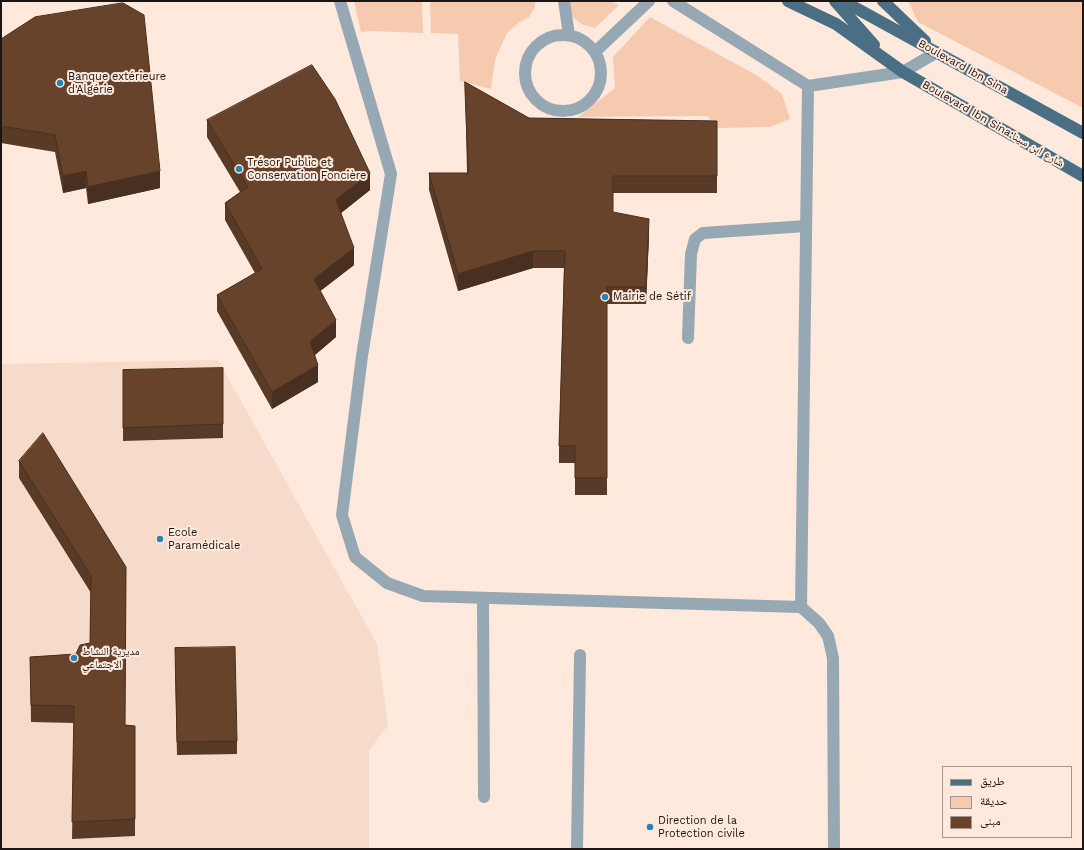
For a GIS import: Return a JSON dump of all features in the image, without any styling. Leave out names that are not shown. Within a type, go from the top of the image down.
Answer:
[{"type":"main road","points":[[788,1],[836,24],[903,72]]},
{"type":"main road","points":[[835,1],[872,43],[903,72]]},
{"type":"main road","name":"Boulevard Ibn Sina","points":[[843,1],[1083,132]]},
{"type":"main road","points":[[883,1],[937,52]]},
{"type":"main road","name":"Boulevard Ibn Sina:شارع ابن سينا","points":[[903,72],[1083,176]]},
{"type":"street","points":[[340,1],[391,174],[362,356],[342,515],[355,557],[387,583],[423,596],[801,607],[820,623],[828,636],[833,658],[834,849]]},
{"type":"street","points":[[564,1],[569,35]]},
{"type":"street","points":[[595,52],[649,1]]},
{"type":"street","points":[[673,1],[808,86],[903,72],[937,52]]},
{"type":"street","points":[[569,35],[579,38],[588,44],[595,52],[600,64],[601,77],[597,89],[590,100],[580,107],[567,110],[554,110],[543,105],[533,96],[527,85],[525,72],[528,59],[534,48],[544,40],[556,36],[569,35]]},
{"type":"street","points":[[801,607],[808,86]]},
{"type":"street","points":[[688,338],[692,254],[695,239],[703,233],[806,226]]},
{"type":"street","points":[[483,598],[484,797]]},
{"type":"street","points":[[577,849],[580,655]]},
{"type":"shaded area","name":"Ecole Paramédicale","points":[[218,360],[377,644],[388,725],[369,751],[369,849],[1,849],[1,364]]},
{"type":"green space","points":[[354,1],[422,1],[423,33],[361,32]]},
{"type":"green space","points":[[430,1],[535,1],[535,7],[529,17],[518,23],[507,33],[496,57],[491,89],[460,81],[458,34],[431,33]]},
{"type":"green space","points":[[568,1],[610,1],[619,5],[595,28],[581,24],[572,16],[568,7]]},
{"type":"green space","points":[[908,1],[1083,1],[1083,108],[918,22]]},
{"type":"green space","points":[[650,17],[758,76],[782,94],[790,119],[770,127],[716,128],[708,116],[578,117],[615,88],[613,57]]},
{"type":"building","points":[[123,3],[144,15],[160,171],[88,187],[86,171],[63,176],[55,135],[1,126],[1,39],[35,17]]},
{"type":"building","points":[[312,65],[335,99],[370,173],[336,200],[354,248],[314,279],[336,320],[310,342],[318,365],[272,392],[217,295],[262,269],[225,203],[248,187],[207,120]]},
{"type":"building","name":"Mairie de Sétif","points":[[465,82],[529,118],[717,121],[717,176],[613,176],[613,212],[649,219],[646,287],[607,287],[607,478],[575,478],[575,446],[559,446],[565,251],[533,251],[458,274],[429,173],[468,173]]},
{"type":"building","points":[[223,368],[223,424],[123,428],[123,370]]},
{"type":"building","points":[[43,433],[126,567],[125,725],[135,726],[135,819],[72,822],[74,706],[31,705],[30,657],[76,654],[80,645],[90,643],[91,576],[19,461]]},
{"type":"building","points":[[235,647],[237,741],[177,742],[175,648]]},
{"type":"place","name":"Banque extérieure d'Algérie","points":[[60,83]]},
{"type":"place","name":"Trésor Public et Conservation Foncière","points":[[239,169]]},
{"type":"place","name":"Mairie de Sétif","points":[[605,297]]},
{"type":"place","name":"Ecole Paramédicale","points":[[160,539]]},
{"type":"place","name":"مديرية النشاط الاجتماعي","points":[[74,658]]},
{"type":"place","name":"Direction de la Protection civile","points":[[650,827]]}]
